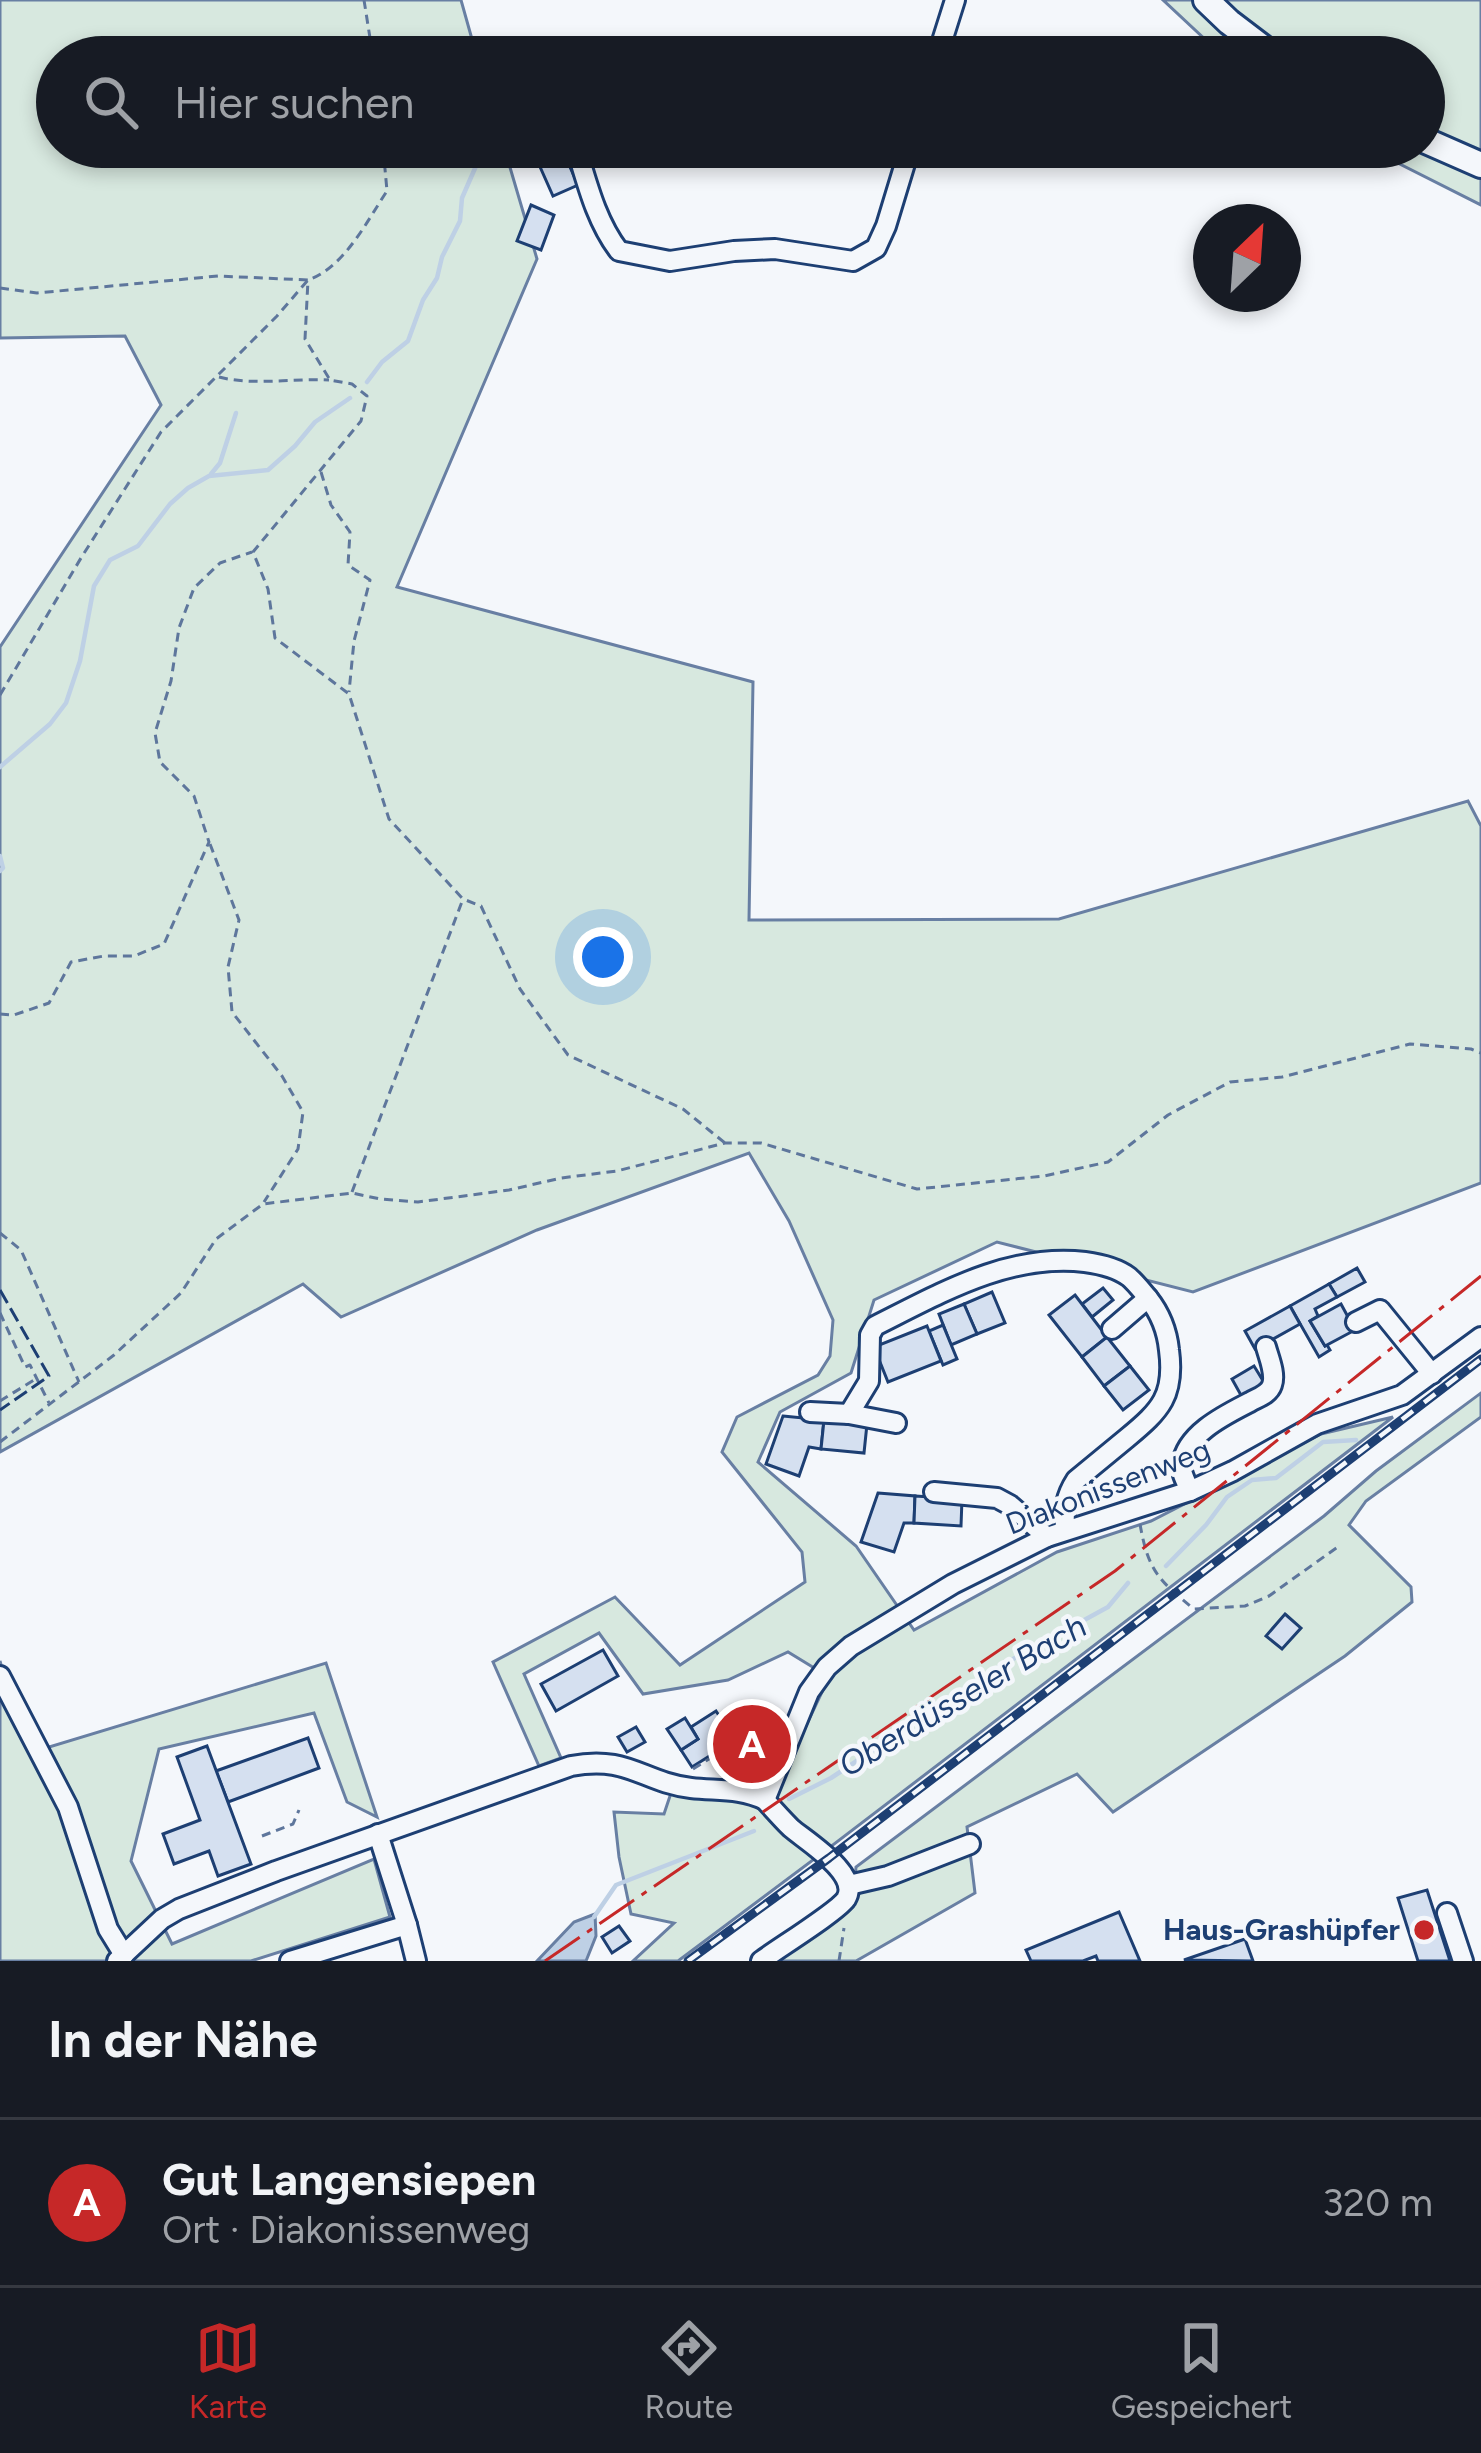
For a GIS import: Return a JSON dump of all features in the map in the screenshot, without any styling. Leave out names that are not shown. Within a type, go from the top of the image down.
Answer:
[{"type":"main road","points":[[1206,0],[1247,36]]},
{"type":"main road","points":[[1445,149],[1481,165]]},
{"type":"street","points":[[944,36],[955,0]]},
{"type":"street","points":[[583,168],[607,235],[619,250],[670,261],[775,249],[853,261],[876,248],[904,168]]},
{"type":"street","points":[[849,1414],[869,1381],[870,1336],[875,1326],[951,1288],[986,1274],[1063,1260],[1093,1263],[1130,1278],[1159,1311],[1172,1369],[1168,1392],[1153,1416],[1076,1480],[1067,1493],[1056,1533],[997,1498],[934,1492]]},
{"type":"street","points":[[1112,1329],[1148,1298]]},
{"type":"street","points":[[1356,1322],[1380,1310],[1432,1374]]},
{"type":"street","name":"Diakonissenweg","points":[[765,1800],[809,1692],[851,1646],[953,1583],[1056,1533],[1190,1491],[1317,1424],[1402,1394],[1481,1336]]},
{"type":"street","points":[[1190,1491],[1182,1462],[1189,1448],[1216,1422],[1272,1386],[1266,1347]]},
{"type":"street","points":[[810,1412],[896,1423]]},
{"type":"street","points":[[0,1676],[68,1807],[120,1958],[179,1909],[378,1834],[590,1762],[607,1762],[665,1783],[735,1790],[765,1800],[829,1858],[849,1885]]},
{"type":"street","points":[[378,1834],[416,1961]]},
{"type":"street","points":[[849,1885],[888,1876],[970,1844]]},
{"type":"street","points":[[760,1961],[845,1900],[849,1885]]},
{"type":"street","points":[[1447,1913],[1462,1961]]},
{"type":"street","points":[[290,1961],[407,1925]]},
{"type":"path","points":[[364,0],[370,36]]},
{"type":"path","points":[[0,288],[37,293],[218,276],[315,278],[345,252],[387,191],[384,168]]},
{"type":"path","points":[[0,695],[161,432],[308,280]]},
{"type":"path","points":[[308,280],[305,339],[330,380]]},
{"type":"path","points":[[0,1442],[114,1354],[182,1293],[216,1239],[263,1204],[298,1150],[303,1112],[282,1076],[232,1012],[228,968],[239,920],[194,796],[160,762],[155,733],[171,681],[179,628],[194,588],[220,563],[253,552],[361,421],[367,396],[352,384],[330,380],[241,382],[218,377]]},
{"type":"path","points":[[321,471],[331,506],[350,532],[348,566],[370,580],[354,640],[349,694],[389,819],[463,899],[481,906],[520,989],[568,1055],[683,1109],[725,1143]]},
{"type":"path","points":[[253,552],[268,589],[275,638],[349,694]]},
{"type":"path","points":[[0,1015],[50,1004],[71,962],[134,956],[164,944],[209,842]]},
{"type":"path","points":[[352,1193],[463,899]]},
{"type":"path","points":[[263,1204],[352,1193],[418,1202],[617,1171],[725,1143],[761,1143],[917,1189],[1044,1176],[1108,1162],[1168,1115],[1230,1082],[1282,1077],[1410,1044],[1481,1053]]},
{"type":"path","points":[[0,1232],[21,1250],[79,1382]]},
{"type":"path","points":[[0,1313],[25,1367],[30,1365],[50,1405]]},
{"type":"path","points":[[0,1401],[36,1379]]},
{"type":"path","points":[[1139,1509],[1150,1568],[1194,1609],[1246,1606],[1269,1596],[1339,1546]]},
{"type":"path","points":[[665,1783],[736,1742]]},
{"type":"path","points":[[262,1836],[292,1824],[299,1810]]},
{"type":"shaded area","points":[[0,0],[461,0],[471,36],[36,36],[36,168],[510,168],[537,259],[397,587],[753,682],[749,920],[1059,919],[1468,801],[1481,826],[1481,1183],[1193,1292],[997,1242],[874,1300],[851,1373],[780,1412],[758,1462],[856,1546],[914,1630],[1057,1552],[1151,1521],[1321,1434],[1393,1417],[829,1848],[804,1831],[772,1798],[829,1677],[788,1652],[728,1680],[643,1694],[599,1633],[524,1674],[561,1758],[539,1766],[493,1662],[615,1597],[680,1665],[805,1582],[802,1552],[722,1452],[737,1417],[818,1375],[830,1356],[833,1320],[789,1221],[749,1153],[537,1230],[341,1317],[303,1284],[0,1452],[0,647],[161,405],[125,336],[0,338]]},
{"type":"shaded area","points":[[1163,0],[1481,0],[1481,205],[1408,168],[1445,168],[1445,36],[1202,36]]},
{"type":"shaded area","points":[[1481,1393],[1481,1417],[1366,1501],[1349,1525],[1411,1587],[1412,1602],[1345,1656],[1113,1812],[1077,1774],[967,1827],[975,1893],[856,1961],[771,1961],[853,1907],[856,1867]]},
{"type":"shaded area","points":[[0,1661],[46,1748],[326,1663],[377,1817],[347,1802],[314,1713],[159,1749],[131,1861],[172,1944],[374,1859],[390,1917],[251,1961],[0,1961]]},
{"type":"shaded area","points":[[673,1787],[759,1804],[817,1857],[678,1961],[633,1961],[674,1923],[631,1914],[614,1812],[664,1814]]},
{"type":"water","points":[[595,1914],[596,1936],[586,1961],[537,1961],[574,1922]]},
{"type":"building","points":[[541,168],[570,168],[578,185],[553,196]]},
{"type":"building","points":[[531,205],[554,215],[541,250],[517,241]]},
{"type":"building","points":[[1357,1268],[1365,1282],[1337,1297],[1329,1284]]},
{"type":"building","points":[[1329,1284],[1337,1297],[1315,1309],[1318,1316],[1310,1321],[1330,1350],[1319,1357],[1290,1306]]},
{"type":"building","points":[[1103,1288],[1113,1300],[1092,1317],[1082,1304]]},
{"type":"building","points":[[992,1292],[1005,1323],[977,1334],[964,1304]]},
{"type":"building","points":[[1075,1295],[1107,1337],[1082,1357],[1049,1315]]},
{"type":"building","points":[[964,1304],[977,1334],[951,1345],[939,1314]]},
{"type":"building","points":[[1341,1304],[1355,1330],[1325,1346],[1310,1321]]},
{"type":"building","points":[[1290,1306],[1300,1324],[1255,1349],[1245,1331]]},
{"type":"building","points":[[943,1325],[957,1359],[943,1365],[929,1331]]},
{"type":"building","points":[[927,1326],[941,1361],[888,1382],[874,1347]]},
{"type":"building","points":[[1107,1337],[1130,1366],[1104,1386],[1082,1357]]},
{"type":"building","points":[[1130,1366],[1149,1390],[1123,1410],[1104,1386]]},
{"type":"building","points":[[1254,1366],[1265,1384],[1242,1397],[1232,1379]]},
{"type":"building","points":[[783,1416],[824,1420],[821,1449],[809,1447],[799,1476],[766,1464]]},
{"type":"building","points":[[824,1420],[867,1424],[864,1453],[821,1449]]},
{"type":"building","points":[[878,1493],[915,1496],[914,1523],[904,1523],[894,1552],[861,1542]]},
{"type":"building","points":[[915,1496],[962,1499],[961,1526],[914,1523]]},
{"type":"building","points":[[1285,1614],[1301,1628],[1282,1649],[1266,1636]]},
{"type":"building","points":[[603,1650],[618,1676],[556,1711],[541,1684]]},
{"type":"building","points":[[716,1711],[735,1740],[692,1767],[681,1750],[698,1739],[691,1727]]},
{"type":"building","points":[[685,1718],[698,1739],[681,1750],[667,1729]]},
{"type":"building","points":[[636,1727],[645,1742],[627,1752],[618,1737]]},
{"type":"building","points":[[756,1729],[767,1743],[748,1760],[736,1746]]},
{"type":"building","points":[[308,1738],[319,1768],[228,1802],[216,1771]]},
{"type":"building","points":[[207,1746],[251,1864],[218,1876],[209,1851],[174,1864],[163,1834],[200,1820],[177,1757]]},
{"type":"building","name":"Haus-Grashüpfer","points":[[1427,1890],[1450,1961],[1418,1961],[1398,1898]]},
{"type":"building","points":[[1119,1912],[1140,1961],[1098,1961],[1096,1956],[1083,1961],[1031,1961],[1026,1950]]},
{"type":"building","points":[[619,1926],[630,1941],[612,1953],[602,1937]]},
{"type":"building","points":[[1245,1939],[1253,1961],[1184,1960]]},
{"type":"waterway","points":[[367,382],[408,341],[460,221],[462,198],[475,168]]},
{"type":"waterway","points":[[0,767],[50,724],[66,703],[80,661],[94,586],[110,560],[138,546],[188,488],[209,476],[268,470],[315,422],[350,398]]},
{"type":"waterway","points":[[211,474],[220,463],[236,413]]},
{"type":"waterway","points":[[0,856],[0,871]]},
{"type":"waterway","name":"Oberdüsseler Bach","points":[[1166,1566],[1227,1497],[1252,1480],[1276,1478],[1323,1442],[1356,1440]]},
{"type":"waterway","name":"Oberdüsseler Bach","points":[[789,1799],[831,1778],[1002,1665],[1108,1607],[1128,1583]]},
{"type":"waterway","name":"Oberdüsseler Bach","points":[[594,1917],[616,1885],[754,1831]]},
{"type":"railway","points":[[688,1961],[1481,1359]]},
{"type":"fence","points":[[0,1290],[49,1376],[0,1410]]},
{"type":"power","points":[[545,1961],[1115,1571],[1481,1276]]},
{"type":"place","name":"Gut Langensiepen","points":[[752,1744]]},
{"type":"place","name":"Haus-Grashüpfer","points":[[1424,1930]]}]
